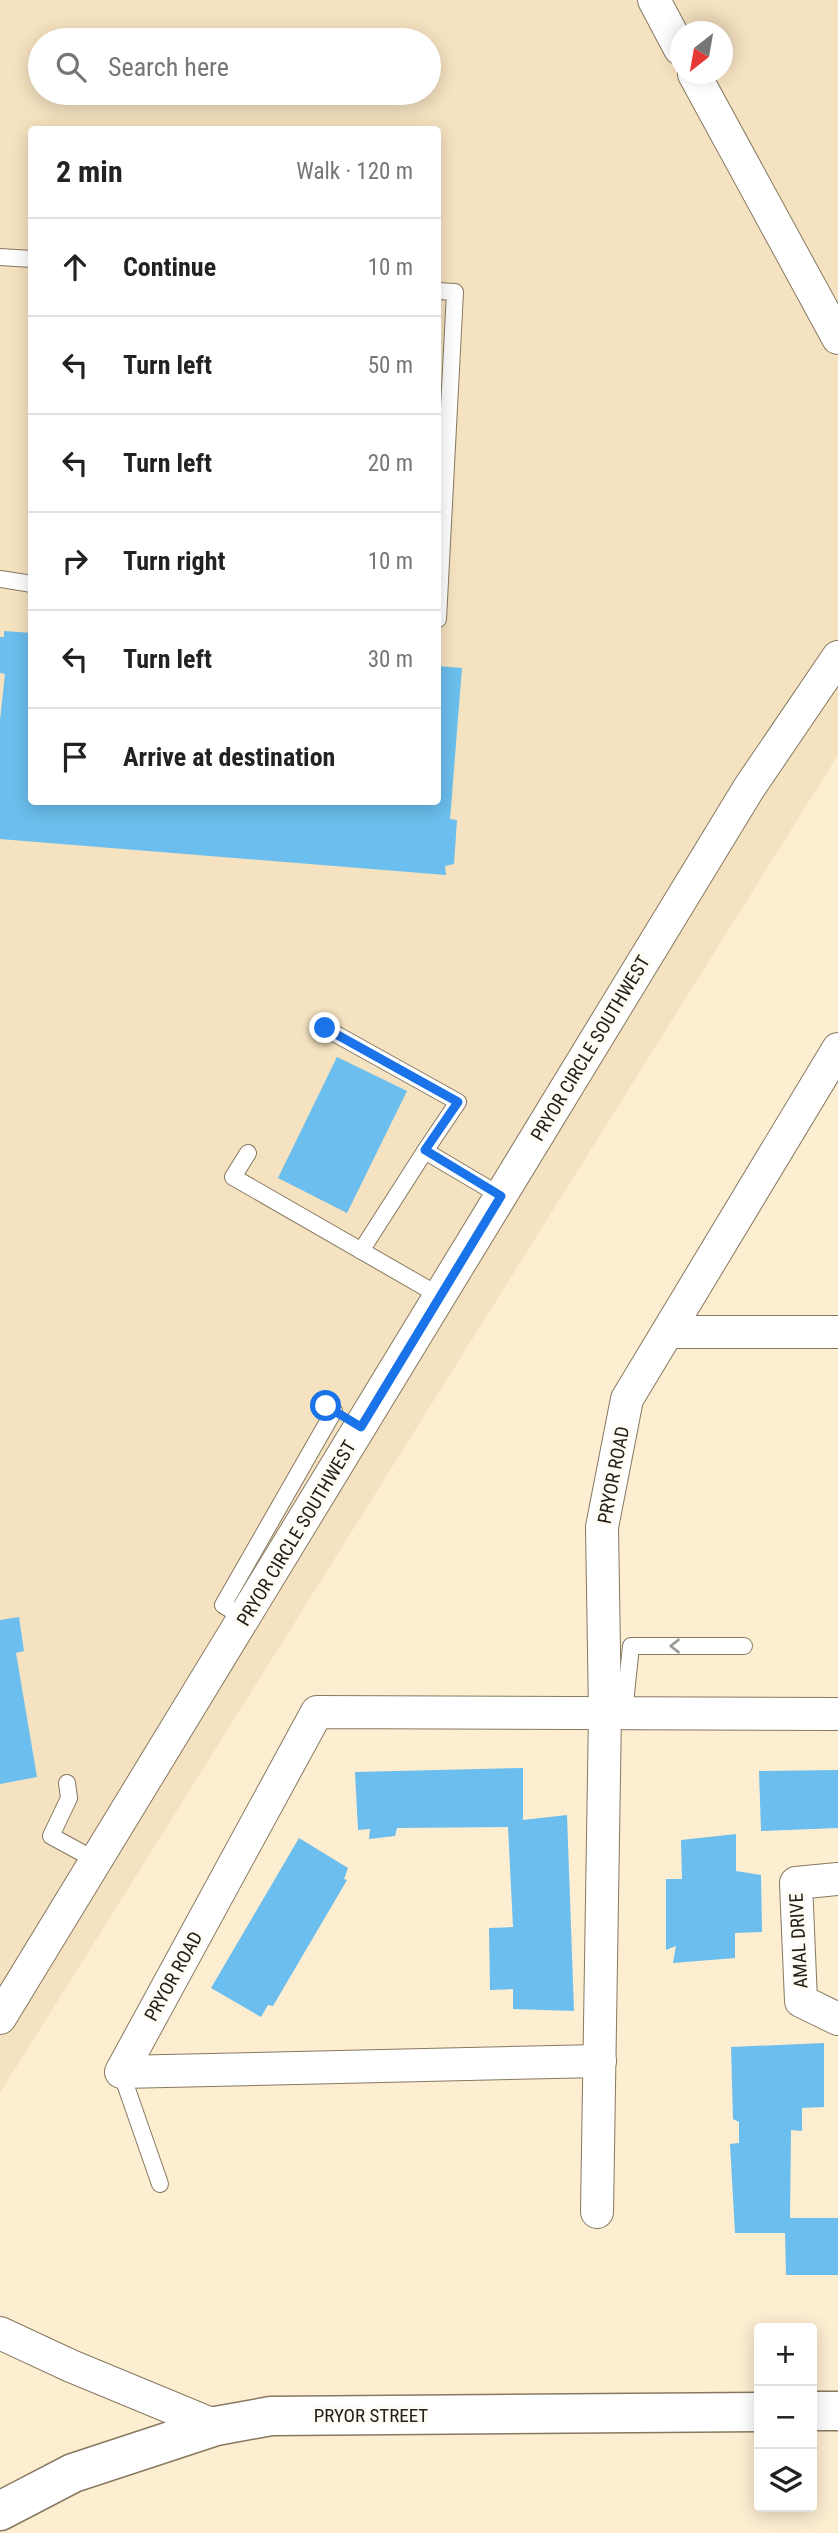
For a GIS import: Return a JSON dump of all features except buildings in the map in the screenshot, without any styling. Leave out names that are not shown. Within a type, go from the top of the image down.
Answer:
[{"type":"main road","points":[[817,2412],[838,2411]]},
{"type":"main road","name":"PRYOR STREET","points":[[0,2511],[73,2473],[216,2426],[271,2416],[754,2412]]},
{"type":"street","points":[[654,0],[670,29]]},
{"type":"street","points":[[699,84],[838,338]]},
{"type":"street","name":"PRYOR CIRCLE SOUTHWEST","points":[[0,2018],[244,1618],[340,1414],[440,1296],[749,788],[838,657]]},
{"type":"street","name":"PRYOR ROAD","points":[[597,2212],[600,2061],[614,1713],[602,1527],[627,1399],[838,1049]]},
{"type":"street","points":[[668,1332],[838,1332]]},
{"type":"street","name":"PRYOR ROAD","points":[[121,2072],[317,1712],[838,1714]]},
{"type":"street","name":"AMAL DRIVE","points":[[838,1879],[796,1882],[801,2001],[838,2019]]},
{"type":"street","points":[[121,2072],[600,2061]]},
{"type":"street","points":[[0,2333],[71,2366],[216,2426]]},
{"type":"lane","points":[[0,257],[28,259]]},
{"type":"lane","points":[[441,291],[455,292],[441,561]]},
{"type":"lane","points":[[0,579],[28,583]]},
{"type":"lane","points":[[325,1028],[458,1102],[361,1251]]},
{"type":"lane","points":[[425,1150],[501,1196]]},
{"type":"lane","points":[[248,1153],[233,1177],[440,1296]]},
{"type":"lane","points":[[614,1713],[631,1646],[744,1646]]},
{"type":"lane","points":[[67,1783],[69,1798],[51,1836],[97,1861]]},
{"type":"lane","points":[[121,2072],[160,2184]]},
{"type":"shaded area","points":[[0,0],[838,0],[838,755],[0,2093]]},
{"type":"route","points":[[325,1028],[458,1102],[425,1150],[501,1196],[361,1427],[326,1406]]}]
